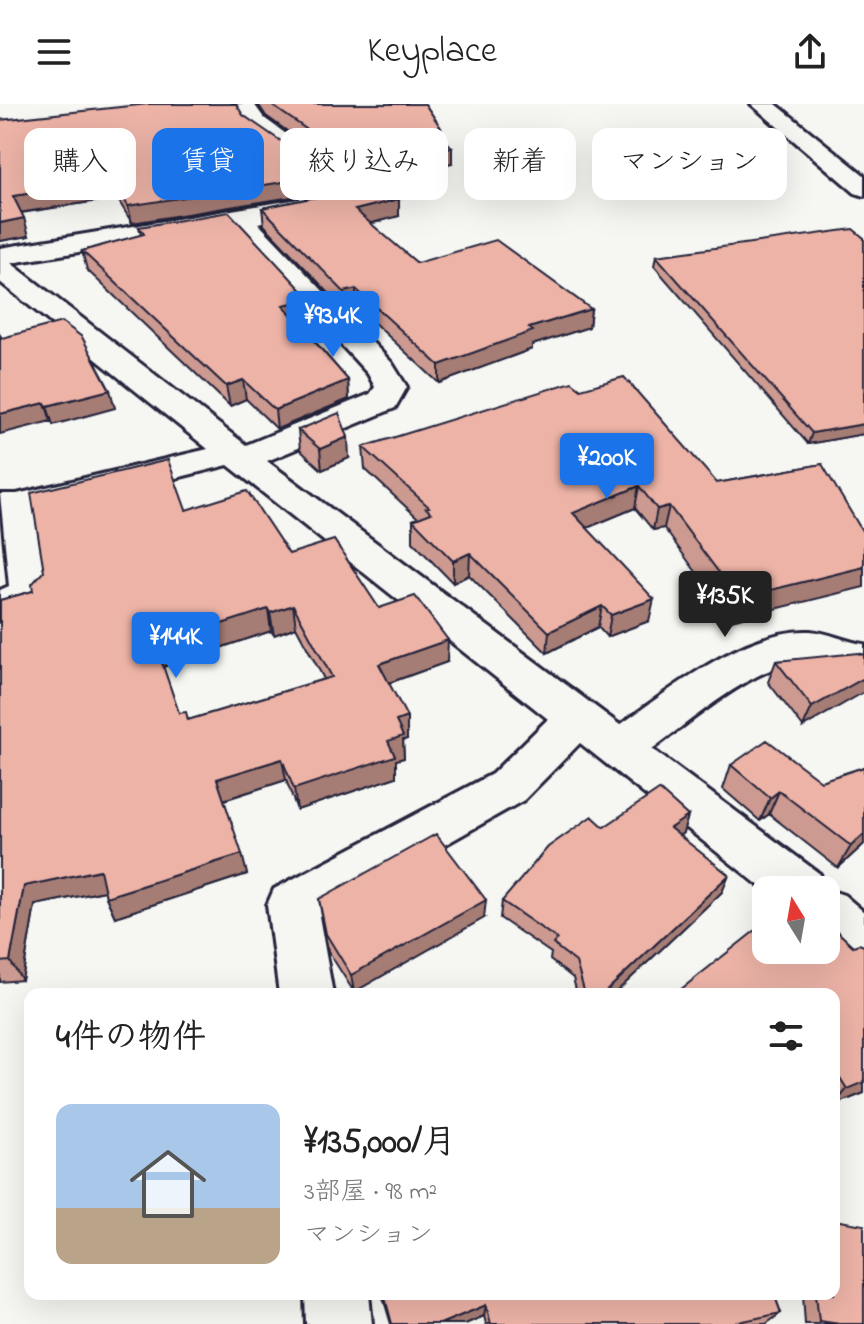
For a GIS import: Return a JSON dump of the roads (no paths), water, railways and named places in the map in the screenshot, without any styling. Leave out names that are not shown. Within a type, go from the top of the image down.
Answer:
[{"type":"street","points":[[0,256],[241,220],[308,205],[327,188],[322,171],[255,123],[243,104]]},
{"type":"street","points":[[762,104],[864,188]]},
{"type":"street","points":[[0,607],[30,592],[8,506],[238,456],[383,401],[391,387],[381,370],[241,220]]},
{"type":"street","points":[[0,268],[238,456],[784,876]]},
{"type":"street","points":[[621,748],[763,655],[808,645],[864,659]]},
{"type":"street","points":[[305,988],[292,905],[508,787],[579,716]]},
{"type":"street","points":[[840,923],[864,944]]},
{"type":"street","points":[[337,1300],[339,1324]]}]
